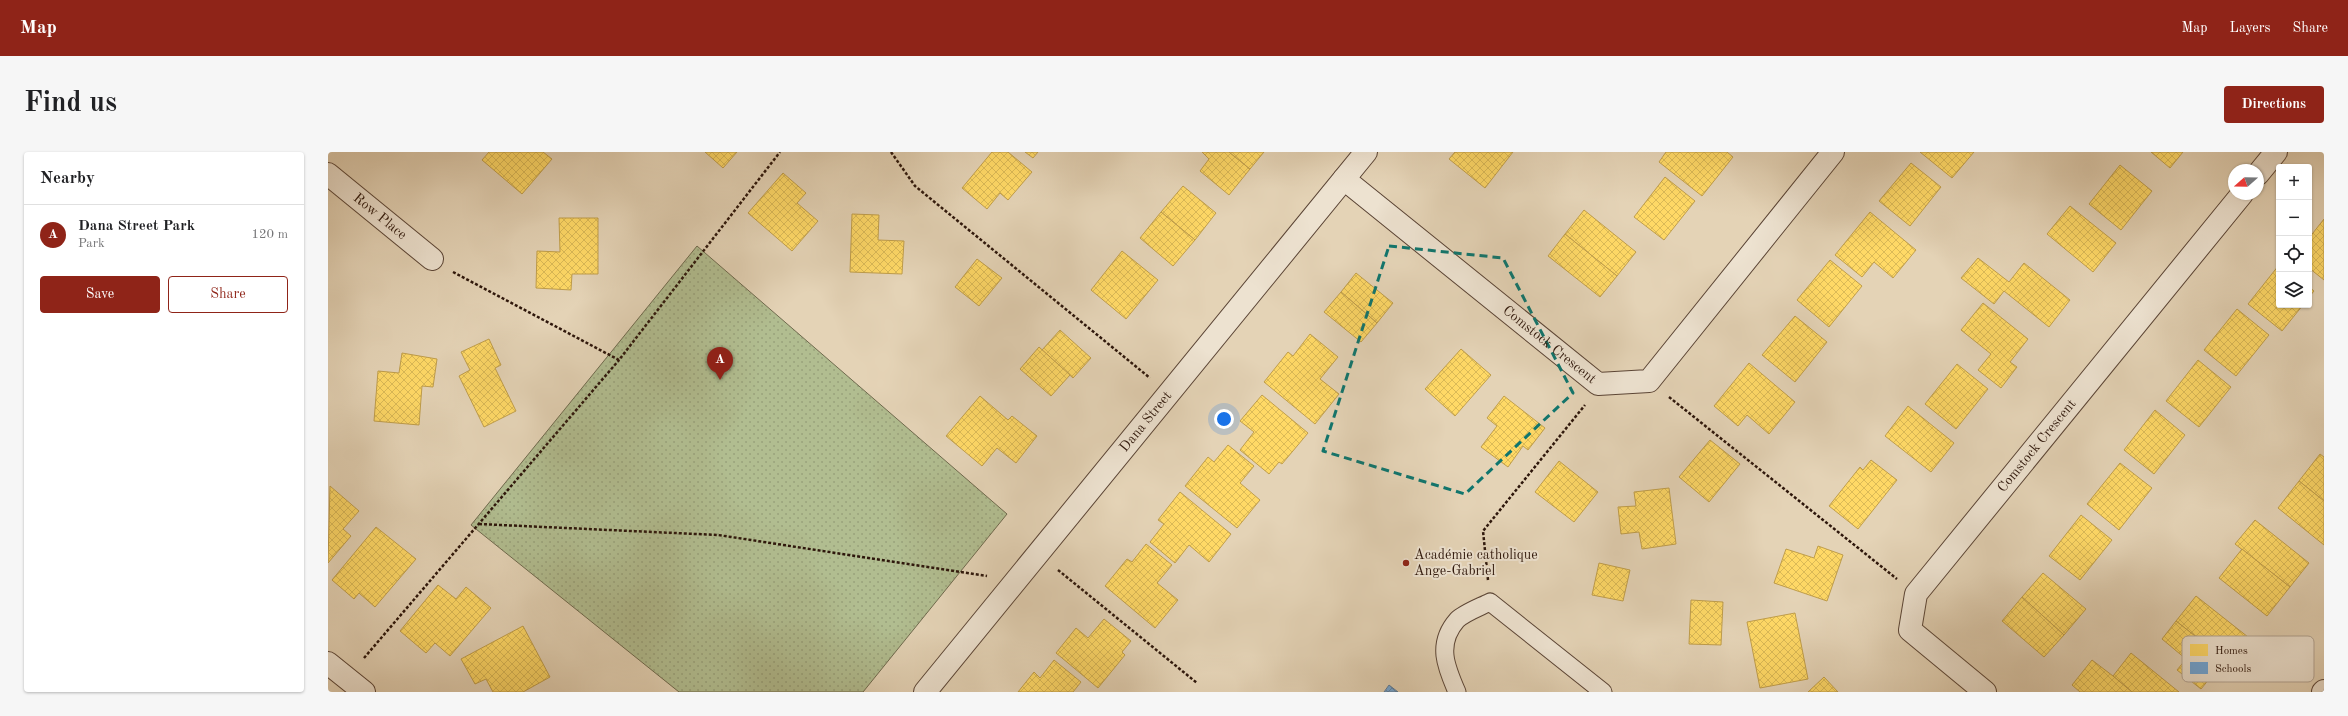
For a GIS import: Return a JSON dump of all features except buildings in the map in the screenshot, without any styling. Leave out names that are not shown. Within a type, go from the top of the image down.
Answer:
[{"type":"street","name":"Dana Street","points":[[925,692],[1366,152]]},
{"type":"street","points":[[1649,381],[1833,152]]},
{"type":"street","points":[[2264,167],[2276,152]]},
{"type":"street","name":"Row Place","points":[[328,174],[432,259]]},
{"type":"street","name":"Comstock Crescent","points":[[1344,179],[1598,384],[1649,381]]},
{"type":"street","name":"Comstock Crescent","points":[[1985,692],[1910,630],[1916,594],[2237,200]]},
{"type":"street","points":[[328,663],[364,692]]},
{"type":"lane","points":[[1457,692],[1447,669],[1444,644],[1458,620],[1490,602],[1603,692]]},
{"type":"path","points":[[347,678],[619,360],[780,152]]},
{"type":"path","points":[[891,152],[915,186],[1168,394]]},
{"type":"path","points":[[432,259],[491,294],[619,360]]},
{"type":"path","points":[[1649,381],[1916,594]]},
{"type":"path","points":[[1490,602],[1483,531],[1590,398],[1598,384]]},
{"type":"path","points":[[479,524],[718,535],[971,572],[1016,582]]},
{"type":"path","points":[[1039,554],[1197,683]]},
{"type":"highlighted area","points":[[1389,246],[1503,258],[1573,393],[1465,494],[1323,451]]},
{"type":"green space","points":[[697,246],[1007,514],[863,692],[679,692],[471,525]]},
{"type":"place","name":"Dana Street Park","points":[[720,380]]},
{"type":"place","name":"Académie catholique Ange-Gabriel","points":[[1406,563]]}]
